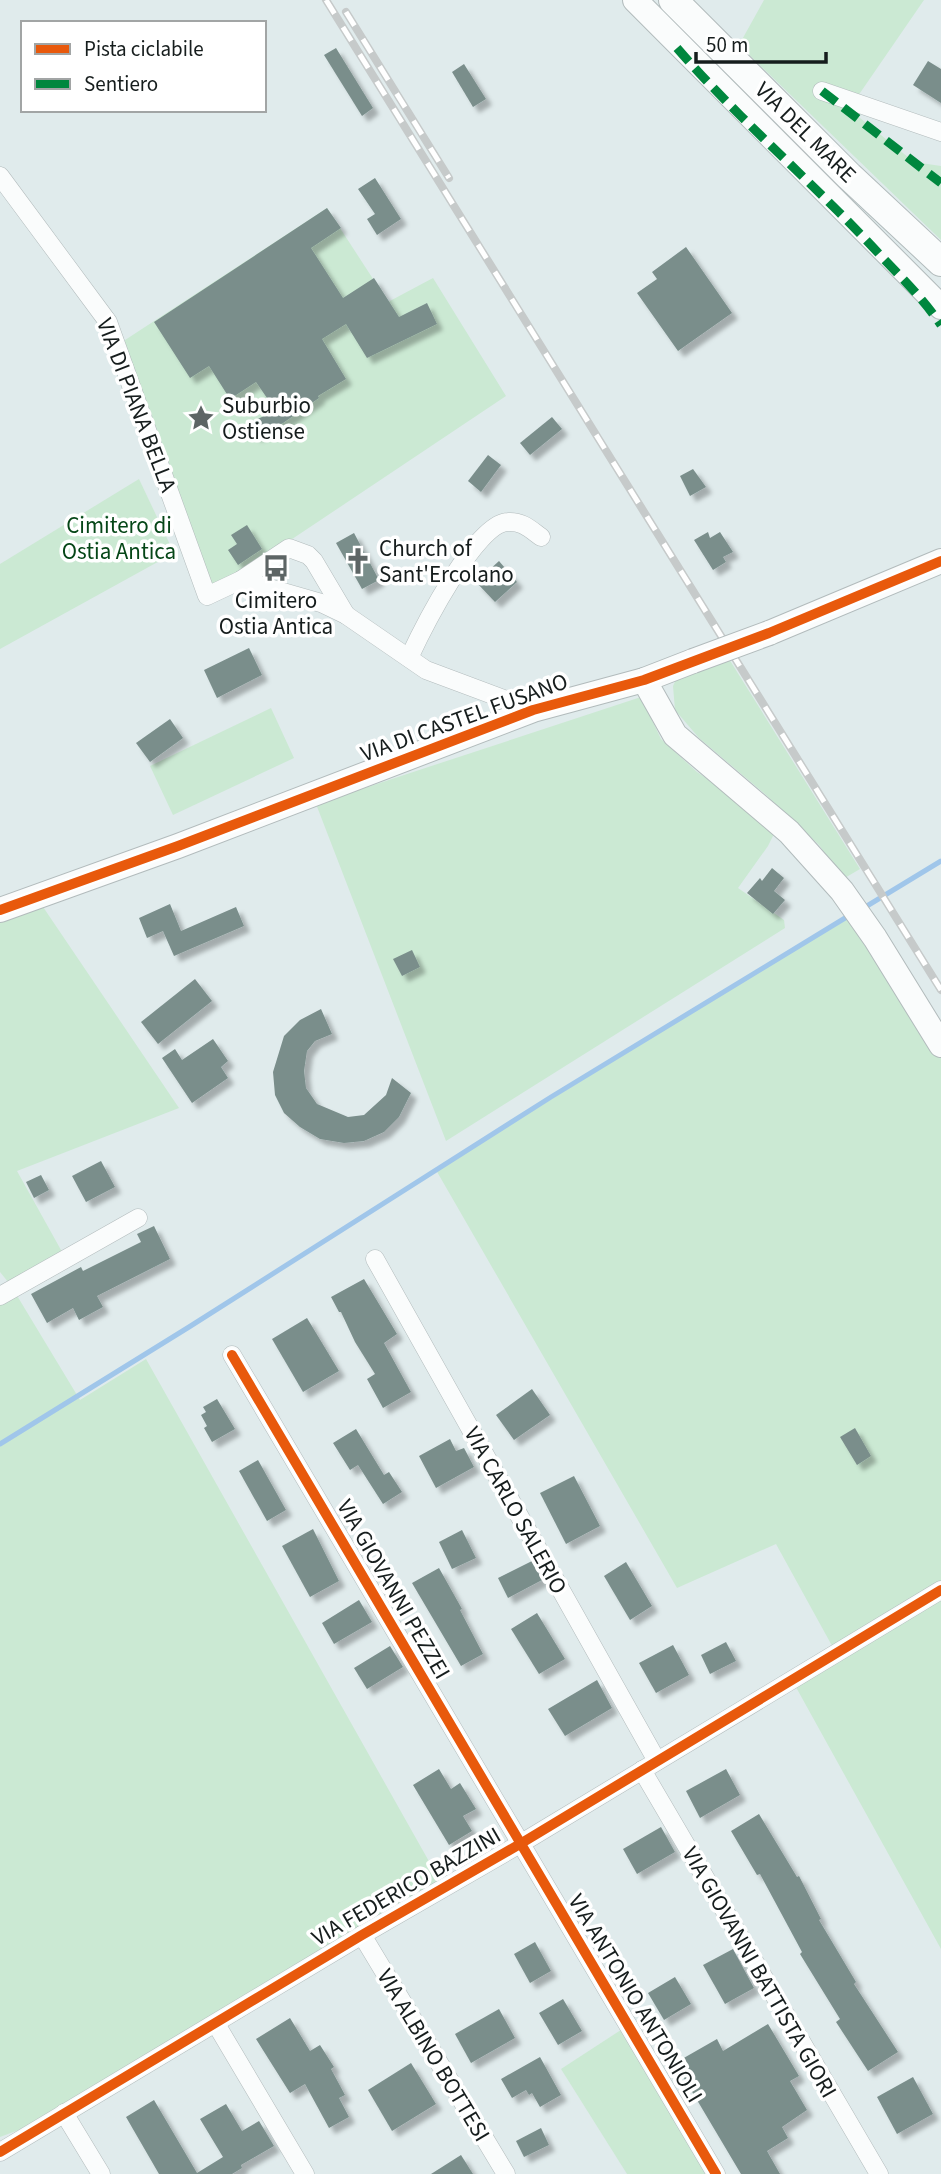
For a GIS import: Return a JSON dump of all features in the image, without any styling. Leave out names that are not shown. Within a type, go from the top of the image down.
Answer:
[{"type":"main road","name":"VIA DEL MARE","points":[[673,0],[849,176],[941,262]]},
{"type":"street","points":[[635,0],[941,307]]},
{"type":"street","points":[[822,91],[941,132]]},
{"type":"street","name":"VIA DI PIANA BELLA","points":[[0,176],[108,323],[207,596],[241,580]]},
{"type":"street","points":[[409,658],[426,623],[463,562],[492,527],[506,521],[523,524],[541,537]]},
{"type":"street","points":[[241,580],[282,550],[308,555],[346,615]]},
{"type":"street","name":"VIA DI CASTEL FUSANO","points":[[0,910],[191,841],[533,710],[644,680],[769,633],[941,561]]},
{"type":"street","points":[[241,580],[320,603],[346,615],[426,670],[533,710]]},
{"type":"street","points":[[644,680],[675,735],[789,832],[842,891],[941,1045]]},
{"type":"street","points":[[0,1296],[138,1218]]},
{"type":"street","name":"VIA CARLO SALERIO","points":[[376,1259],[649,1765]]},
{"type":"street","name":"VIA GIOVANNI PEZZEI","points":[[232,1355],[520,1844]]},
{"type":"street","name":"VIA FEDERICO BAZZINI","points":[[0,2152],[362,1935],[520,1844],[941,1590]]},
{"type":"street","name":"VIA GIOVANNI BATTISTA GIORI","points":[[649,1765],[879,2174]]},
{"type":"street","name":"VIA ANTONIO ANTONIOLI","points":[[520,1844],[716,2174]]},
{"type":"street","name":"VIA ALBINO BOTTESI","points":[[362,1935],[506,2174]]},
{"type":"street","points":[[216,2024],[305,2174]]},
{"type":"street","points":[[64,2113],[101,2174]]},
{"type":"green space","points":[[764,0],[924,0],[849,109],[914,162],[941,166],[941,240],[739,45]]},
{"type":"green space","points":[[327,208],[388,302],[433,278],[506,396],[207,596],[122,342]]},
{"type":"green space","name":"Cimitero di Ostia Antica","points":[[139,479],[174,553],[0,649],[0,564]]},
{"type":"green space","points":[[724,651],[860,869],[843,879],[819,845],[699,738],[675,710],[673,686],[679,673]]},
{"type":"green space","points":[[641,697],[661,739],[697,772],[746,804],[776,830],[738,888],[784,920],[785,928],[446,1141],[316,804]]},
{"type":"green space","points":[[271,708],[294,758],[173,815],[150,766]]},
{"type":"green space","points":[[37,898],[179,1108],[17,1171],[66,1259],[13,1289],[80,1400],[146,1359],[444,1888],[64,2113],[0,2137],[0,1296],[13,1288],[0,1272],[0,910]]},
{"type":"green space","points":[[864,907],[941,1045],[941,1949],[792,1680],[836,1653],[776,1544],[677,1588],[436,1170]]},
{"type":"green space","points":[[627,2026],[716,2174],[627,2174],[561,2069]]},
{"type":"building","points":[[336,48],[373,108],[362,116],[324,55]]},
{"type":"building","points":[[928,61],[941,69],[941,103],[913,85]]},
{"type":"building","points":[[464,64],[486,99],[473,107],[452,72]]},
{"type":"building","points":[[375,178],[401,219],[377,235],[367,219],[375,214],[358,189]]},
{"type":"building","points":[[327,208],[341,228],[311,248],[343,298],[374,278],[399,317],[427,303],[437,324],[367,358],[346,324],[322,339],[346,379],[283,423],[255,436],[248,423],[276,411],[256,382],[230,399],[209,366],[190,378],[154,322]]},
{"type":"building","points":[[686,247],[732,313],[678,351],[637,293],[657,279],[652,272]]},
{"type":"building","points":[[552,417],[562,429],[530,455],[520,443]]},
{"type":"building","points":[[488,455],[501,465],[481,492],[468,481]]},
{"type":"building","points":[[693,469],[706,487],[690,496],[680,476]]},
{"type":"building","points":[[247,525],[262,549],[238,565],[228,550],[237,544],[231,535]]},
{"type":"building","points":[[708,532],[710,538],[720,532],[733,552],[723,557],[726,562],[713,570],[694,540]]},
{"type":"building","name":"Church of Sant'Ercolano","points":[[354,533],[379,580],[362,589],[336,543]]},
{"type":"building","points":[[499,561],[517,582],[495,602],[476,582]]},
{"type":"building","points":[[249,648],[262,675],[217,698],[204,670]]},
{"type":"building","points":[[170,719],[183,738],[150,762],[136,743]]},
{"type":"building","points":[[772,868],[784,878],[774,891],[785,900],[773,914],[747,893],[760,878],[762,881]]},
{"type":"building","points":[[170,904],[181,931],[236,907],[244,926],[174,956],[163,931],[147,938],[139,918]]},
{"type":"building","points":[[412,950],[420,967],[402,976],[393,959]]},
{"type":"building","points":[[195,979],[212,1001],[158,1044],[141,1022]]},
{"type":"building","points":[[321,1009],[332,1034],[315,1041],[307,1051],[304,1071],[306,1088],[317,1104],[348,1117],[364,1115],[386,1095],[392,1078],[411,1093],[399,1117],[384,1132],[364,1141],[344,1143],[320,1139],[284,1113],[275,1095],[273,1072],[284,1036],[300,1020]]},
{"type":"building","points":[[213,1039],[228,1061],[221,1067],[228,1078],[192,1103],[162,1058],[175,1049],[182,1060]]},
{"type":"building","points":[[101,1161],[115,1187],[86,1202],[72,1176]]},
{"type":"building","points":[[41,1175],[49,1190],[34,1198],[26,1182]]},
{"type":"building","points":[[154,1226],[170,1259],[97,1296],[103,1307],[79,1320],[73,1308],[47,1323],[31,1294],[81,1267],[83,1271],[141,1242],[137,1234]]},
{"type":"building","points":[[364,1279],[397,1334],[384,1343],[411,1392],[383,1408],[367,1379],[375,1374],[331,1297]]},
{"type":"building","points":[[307,1318],[339,1371],[303,1392],[272,1339]]},
{"type":"building","points":[[532,1389],[550,1415],[514,1440],[496,1415]]},
{"type":"building","points":[[217,1399],[235,1429],[212,1442],[204,1428],[207,1426],[201,1415],[206,1412],[203,1407]]},
{"type":"building","points":[[855,1428],[871,1456],[857,1465],[840,1437]]},
{"type":"building","points":[[356,1429],[384,1475],[389,1472],[402,1492],[383,1504],[358,1465],[350,1470],[333,1443]]},
{"type":"building","points":[[450,1439],[456,1451],[464,1448],[474,1467],[436,1488],[419,1456]]},
{"type":"building","points":[[258,1460],[286,1510],[267,1521],[239,1471]]},
{"type":"building","points":[[574,1476],[600,1526],[566,1544],[540,1493]]},
{"type":"building","points":[[313,1529],[339,1581],[310,1597],[282,1546]]},
{"type":"building","points":[[462,1530],[476,1558],[452,1569],[439,1542]]},
{"type":"building","points":[[532,1561],[542,1580],[508,1598],[498,1578]]},
{"type":"building","points":[[626,1562],[652,1606],[630,1620],[604,1576]]},
{"type":"building","points":[[439,1568],[483,1654],[461,1666],[412,1583]]},
{"type":"building","points":[[359,1600],[372,1622],[334,1644],[322,1623]]},
{"type":"building","points":[[537,1613],[565,1659],[539,1674],[511,1629]]},
{"type":"building","points":[[726,1642],[736,1661],[710,1674],[701,1655]]},
{"type":"building","points":[[673,1645],[689,1675],[656,1693],[639,1663]]},
{"type":"building","points":[[390,1646],[403,1667],[367,1689],[354,1668]]},
{"type":"building","points":[[597,1680],[612,1708],[565,1736],[548,1709]]},
{"type":"building","points":[[439,1769],[451,1789],[460,1783],[476,1809],[463,1816],[472,1831],[449,1845],[413,1785]]},
{"type":"building","points":[[726,1769],[740,1795],[700,1818],[686,1791]]},
{"type":"building","points":[[759,1814],[797,1877],[799,1876],[821,1919],[819,1920],[856,1982],[854,1984],[898,2052],[868,2071],[836,2022],[840,2019],[800,1954],[802,1952],[760,1874],[757,1875],[731,1831]]},
{"type":"building","points":[[661,1827],[675,1852],[637,1874],[623,1849]]},
{"type":"building","points":[[535,1942],[551,1971],[530,1983],[514,1954]]},
{"type":"building","points":[[733,1949],[754,1988],[725,2004],[703,1965]]},
{"type":"building","points":[[675,1977],[691,2004],[664,2020],[648,1993]]},
{"type":"building","points":[[563,1999],[582,2031],[558,2045],[539,2013]]},
{"type":"building","points":[[499,2009],[515,2038],[471,2063],[455,2034]]},
{"type":"building","points":[[290,2018],[310,2051],[320,2045],[334,2067],[331,2069],[345,2095],[339,2098],[349,2117],[329,2128],[305,2084],[290,2093],[256,2039]]},
{"type":"building","points":[[768,2024],[799,2076],[790,2081],[807,2110],[782,2127],[788,2138],[767,2151],[780,2174],[741,2174],[675,2063],[717,2039],[723,2051]]},
{"type":"building","points":[[540,2057],[561,2095],[540,2107],[532,2093],[529,2095],[526,2090],[512,2098],[501,2079]]},
{"type":"building","points":[[411,2063],[436,2104],[392,2131],[368,2090]]},
{"type":"building","points":[[913,2077],[933,2114],[897,2134],[877,2097]]},
{"type":"building","points":[[154,2100],[197,2173],[223,2157],[200,2119],[226,2104],[242,2131],[259,2121],[274,2146],[241,2165],[242,2168],[232,2174],[159,2174],[126,2117]]},
{"type":"building","points":[[541,2128],[549,2145],[524,2157],[516,2141]]},
{"type":"building","points":[[461,2155],[473,2174],[431,2174]]},
{"type":"waterway","points":[[862,909],[941,861]]},
{"type":"waterway","points":[[0,1444],[551,1097],[850,915]]},
{"type":"railway","points":[[326,0],[941,990]]},
{"type":"railway","points":[[346,12],[449,178]]},
{"type":"marked path","points":[[677,48],[727,102],[857,230],[913,290],[941,325]]},
{"type":"marked path","points":[[822,91],[941,183]]},
{"type":"cycle path","points":[[0,910],[178,846],[533,710],[644,680],[769,633],[941,561]]},
{"type":"cycle path","points":[[232,1355],[716,2174]]},
{"type":"cycle path","points":[[0,2152],[362,1935],[520,1844],[941,1590]]},
{"type":"place","name":"Suburbio Ostiense","points":[[201,418]]},
{"type":"place","name":"Church of Sant'Ercolano","points":[[358,561]]},
{"type":"place","name":"Cimitero Ostia Antica","points":[[276,568]]}]
